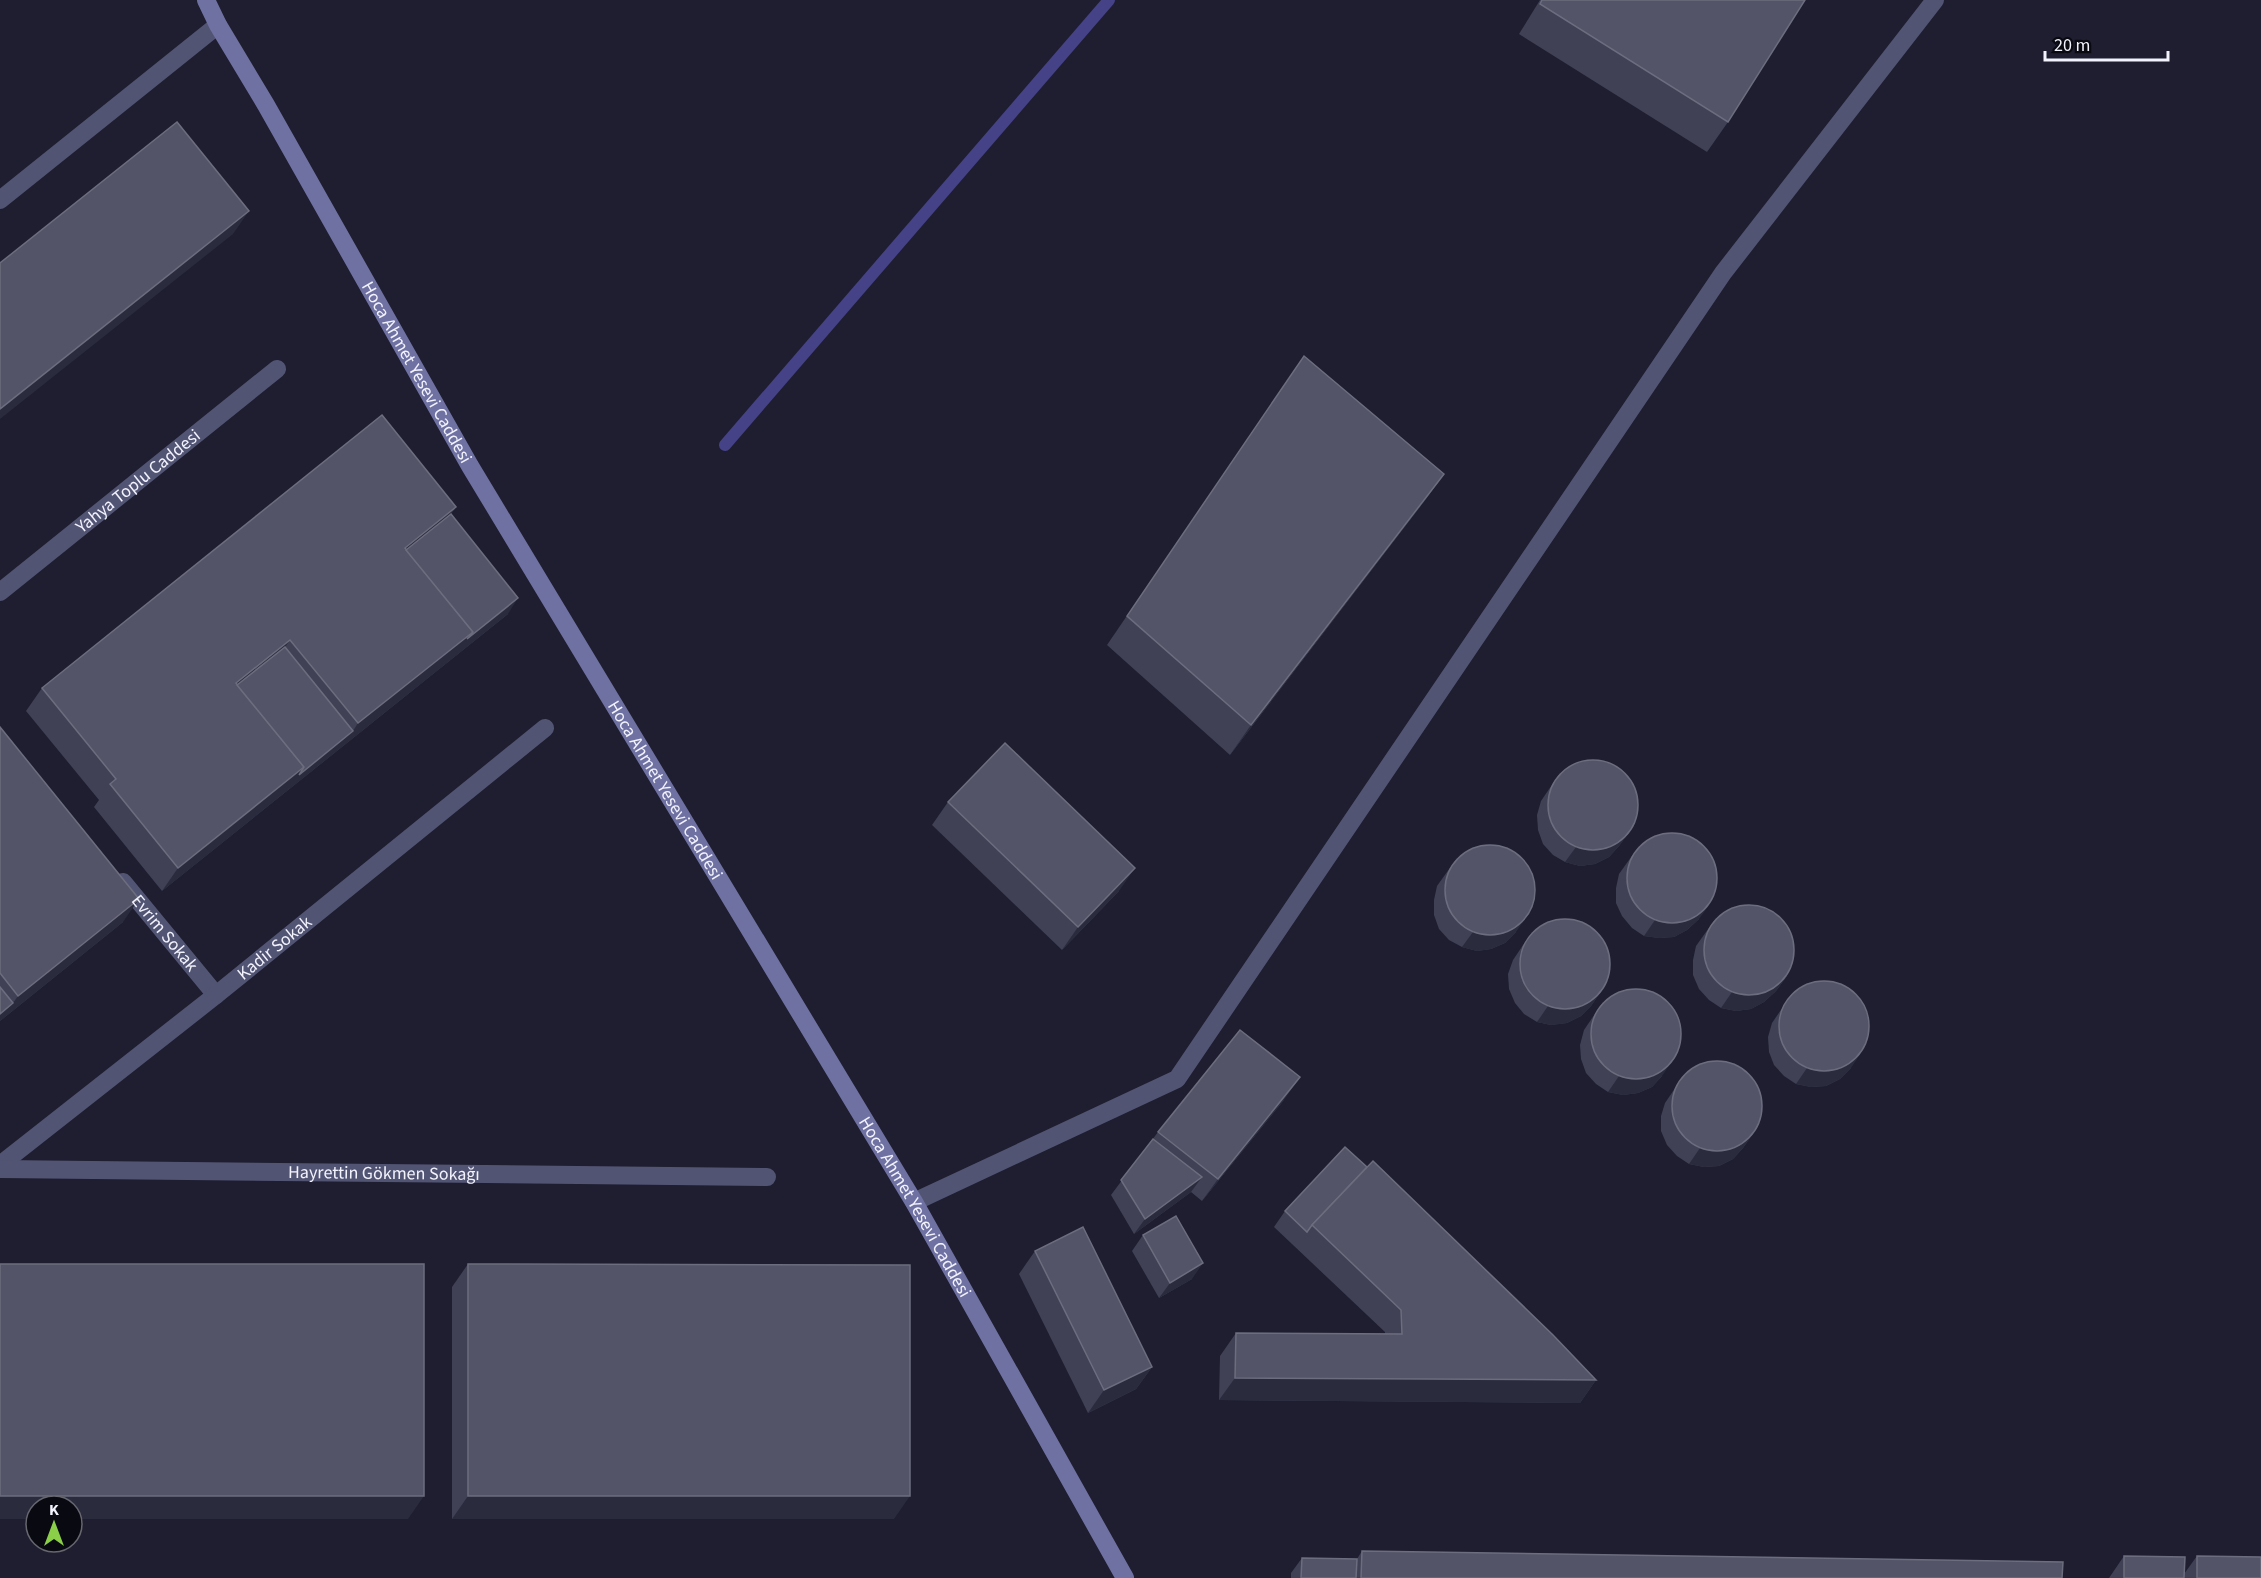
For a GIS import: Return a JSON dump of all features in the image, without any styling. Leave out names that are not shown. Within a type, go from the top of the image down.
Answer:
[{"type":"street","name":"Hoca Ahmet Yesevi Caddesi","points":[[206,0],[218,26],[272,115],[470,466],[915,1202],[1125,1578]]},
{"type":"street","points":[[915,1202],[1178,1078],[1723,273],[1935,0]]},
{"type":"street","points":[[0,200],[218,26]]},
{"type":"street","name":"Yahya Toplu Caddesi","points":[[0,592],[277,369]]},
{"type":"street","name":"Kadir Sokak","points":[[0,1167],[545,728]]},
{"type":"street","name":"Evrim Sokak","points":[[112,868],[216,995]]},
{"type":"street","name":"Hayrettin Gökmen Sokağı","points":[[0,1167],[767,1177]]},
{"type":"building","points":[[1542,0],[1805,0],[1728,122],[1540,4]]},
{"type":"building","points":[[177,122],[249,211],[0,409],[0,263]]},
{"type":"building","points":[[1304,356],[1444,474],[1251,725],[1127,616]]},
{"type":"building","points":[[382,415],[456,507],[405,548],[473,632],[358,723],[290,640],[236,683],[304,767],[178,868],[110,784],[116,779],[42,688]]},
{"type":"building","points":[[451,514],[518,598],[467,639],[473,632],[406,550]]},
{"type":"building","points":[[285,647],[353,731],[299,775],[304,767],[237,685]]},
{"type":"building","points":[[0,727],[139,899],[18,996],[0,973]]},
{"type":"building","points":[[1005,743],[1135,868],[1078,927],[948,802]]},
{"type":"building","points":[[1593,760],[1610,763],[1625,773],[1635,788],[1638,805],[1635,822],[1625,837],[1610,847],[1593,850],[1576,847],[1561,837],[1551,822],[1548,805],[1551,788],[1561,773],[1576,763]]},
{"type":"building","points":[[1672,833],[1689,836],[1704,846],[1714,861],[1717,878],[1714,895],[1704,910],[1689,920],[1672,923],[1655,920],[1640,910],[1630,895],[1627,878],[1630,861],[1640,846],[1655,836]]},
{"type":"building","points":[[1490,845],[1507,848],[1522,858],[1532,873],[1535,890],[1532,907],[1522,922],[1507,932],[1490,935],[1473,932],[1458,922],[1448,907],[1445,890],[1448,873],[1458,858],[1473,848]]},
{"type":"building","points":[[1749,905],[1766,908],[1781,918],[1791,933],[1794,950],[1791,967],[1781,982],[1766,992],[1749,995],[1732,992],[1717,982],[1707,967],[1704,950],[1707,933],[1717,918],[1732,908]]},
{"type":"building","points":[[1565,919],[1582,922],[1597,932],[1607,947],[1610,964],[1607,981],[1597,996],[1582,1006],[1565,1009],[1548,1006],[1533,996],[1523,981],[1520,964],[1523,947],[1533,932],[1548,922]]},
{"type":"building","points":[[1824,981],[1841,984],[1856,994],[1866,1009],[1869,1026],[1866,1043],[1856,1058],[1841,1068],[1824,1071],[1807,1068],[1792,1058],[1782,1043],[1779,1026],[1782,1009],[1792,994],[1807,984]]},
{"type":"building","points":[[0,987],[13,1003],[0,1014]]},
{"type":"building","points":[[1636,989],[1653,992],[1668,1002],[1678,1017],[1681,1034],[1678,1051],[1668,1066],[1653,1076],[1636,1079],[1619,1076],[1604,1066],[1594,1051],[1591,1034],[1594,1017],[1604,1002],[1619,992]]},
{"type":"building","points":[[1240,1030],[1300,1077],[1218,1179],[1158,1132]]},
{"type":"building","points":[[1717,1061],[1734,1064],[1749,1074],[1759,1089],[1762,1106],[1759,1123],[1749,1138],[1734,1148],[1717,1151],[1700,1148],[1685,1138],[1675,1123],[1672,1106],[1675,1089],[1685,1074],[1700,1064]]},
{"type":"building","points":[[1153,1139],[1202,1177],[1145,1219],[1121,1180]]},
{"type":"building","points":[[1345,1147],[1367,1167],[1307,1232],[1285,1211]]},
{"type":"building","points":[[1373,1161],[1553,1335],[1596,1380],[1235,1378],[1236,1333],[1402,1334],[1401,1310],[1312,1225]]},
{"type":"building","points":[[1176,1216],[1203,1263],[1170,1283],[1143,1235]]},
{"type":"building","points":[[1083,1227],[1152,1367],[1104,1390],[1035,1251]]},
{"type":"building","points":[[0,1264],[424,1264],[424,1496],[24,1494],[24,1496],[0,1496]]},
{"type":"building","points":[[468,1264],[910,1265],[910,1496],[468,1496]]},
{"type":"building","points":[[1362,1551],[2063,1562],[2062,1578],[1361,1578]]},
{"type":"building","points":[[2124,1556],[2185,1557],[2184,1578],[2124,1578]]},
{"type":"building","points":[[2197,1556],[2261,1557],[2261,1578],[2197,1578]]},
{"type":"building","points":[[1302,1558],[1357,1559],[1356,1578],[1301,1578]]},
{"type":"waterway","points":[[725,445],[1109,0]]}]
